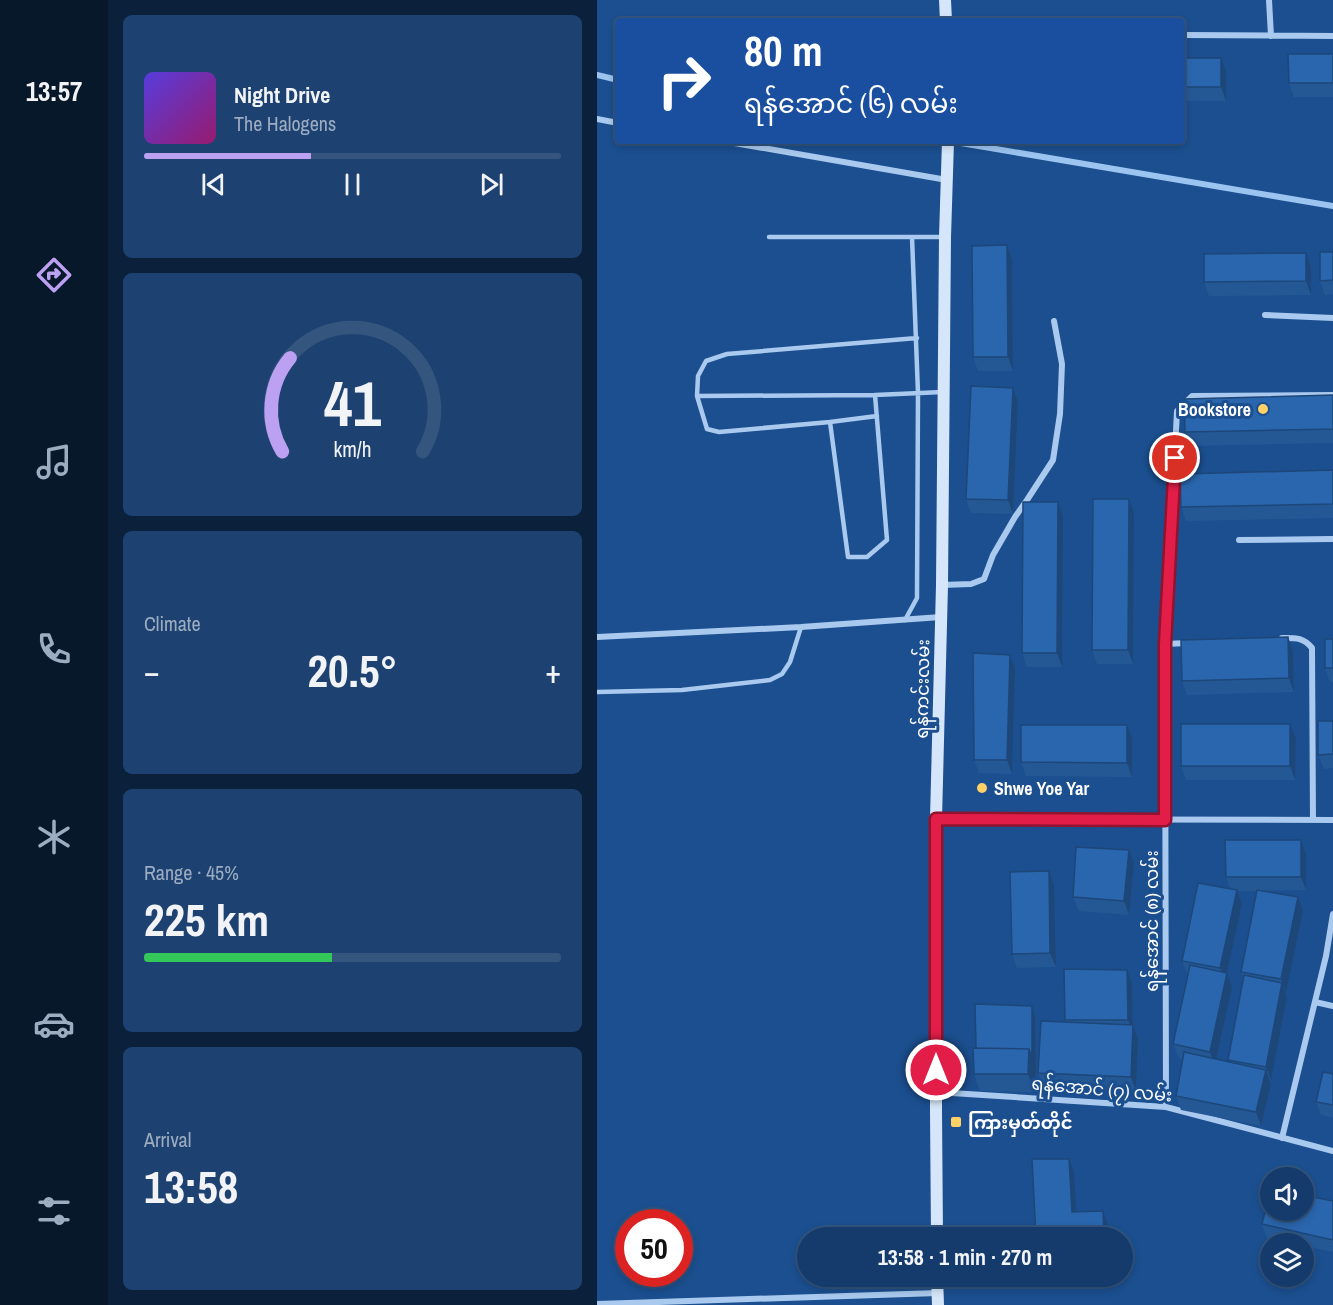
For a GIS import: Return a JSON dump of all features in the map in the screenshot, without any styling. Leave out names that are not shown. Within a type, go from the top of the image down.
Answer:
[{"type":"main road","points":[[945,0],[946,18]]},
{"type":"main road","name":"ရန်ကင်းလမ်း","points":[[937,1227],[936,819],[942,617],[945,237],[948,145]]},
{"type":"street","points":[[1269,0],[1271,36]]},
{"type":"street","points":[[1185,35],[1333,36]]},
{"type":"street","points":[[597,119],[615,122]]},
{"type":"street","points":[[740,144],[948,180]]},
{"type":"street","points":[[1265,315],[1333,318]]},
{"type":"street","points":[[942,585],[971,584],[984,579],[993,555],[1053,460],[1060,414],[1062,364],[1054,321]]},
{"type":"street","name":"ရန်အောင် (၈) လမ်း","points":[[1166,1107],[1165,644],[1177,411],[1192,396],[1333,395]]},
{"type":"street","points":[[1239,540],[1333,539]]},
{"type":"street","points":[[597,637],[801,627],[942,617]]},
{"type":"street","points":[[1277,639],[1299,638],[1312,648],[1313,820]]},
{"type":"street","points":[[1165,644],[1199,642]]},
{"type":"street","points":[[936,819],[1333,820]]},
{"type":"street","points":[[1282,1138],[1315,1002],[1330,957],[1333,914]]},
{"type":"street","points":[[1315,1002],[1333,1006]]},
{"type":"street","name":"ရန်အောင် (၇) လမ်း","points":[[936,1092],[1166,1107],[1333,1151]]},
{"type":"street","points":[[597,1304],[938,1299]]},
{"type":"lane","points":[[769,237],[945,237]]},
{"type":"lane","points":[[905,620],[917,598],[918,393],[912,237]]},
{"type":"lane","points":[[877,416],[719,432],[707,429],[697,396],[698,376],[706,362],[727,354],[917,338]]},
{"type":"lane","points":[[697,396],[876,395],[944,392]]},
{"type":"lane","points":[[830,422],[847,557],[867,557],[887,540],[876,395]]},
{"type":"lane","points":[[597,692],[682,690],[770,680],[782,674],[790,662],[801,627]]},
{"type":"building","points":[[1288,54],[1333,54],[1333,83],[1289,83]]},
{"type":"building","points":[[1185,58],[1221,58],[1221,87],[1185,87]]},
{"type":"building","points":[[1007,245],[1008,357],[973,357],[972,246]]},
{"type":"building","points":[[1320,252],[1333,252],[1333,280],[1320,281]]},
{"type":"building","points":[[1306,253],[1306,281],[1204,282],[1204,254]]},
{"type":"building","points":[[971,386],[1013,388],[1008,500],[966,499]]},
{"type":"building","points":[[1333,395],[1333,429],[1185,432],[1184,399]]},
{"type":"building","points":[[1333,470],[1333,504],[1181,507],[1180,474]]},
{"type":"building","points":[[1093,499],[1129,499],[1128,650],[1092,650]]},
{"type":"building","points":[[1023,502],[1058,502],[1057,653],[1022,653]]},
{"type":"building","points":[[1288,637],[1289,678],[1182,681],[1181,640]]},
{"type":"building","points":[[1325,639],[1333,639],[1333,668],[1325,668]]},
{"type":"building","points":[[973,653],[1010,655],[1007,760],[974,760]]},
{"type":"building","points":[[1318,721],[1333,721],[1333,754],[1318,755]]},
{"type":"building","points":[[1181,724],[1290,724],[1290,766],[1181,766]]},
{"type":"building","points":[[1021,725],[1127,725],[1127,763],[1021,762]]},
{"type":"building","points":[[1225,840],[1301,840],[1301,877],[1226,877]]},
{"type":"building","points":[[1076,847],[1129,850],[1124,901],[1073,897]]},
{"type":"building","points":[[1049,871],[1050,953],[1012,954],[1010,872]]},
{"type":"building","points":[[1198,883],[1237,890],[1220,968],[1182,961]]},
{"type":"building","points":[[1257,890],[1298,897],[1281,979],[1241,972]]},
{"type":"building","points":[[1190,965],[1227,973],[1210,1052],[1173,1044]]},
{"type":"building","points":[[1064,969],[1127,970],[1128,1020],[1065,1020]]},
{"type":"building","points":[[1244,975],[1282,983],[1266,1067],[1228,1060]]},
{"type":"building","points":[[975,1004],[1032,1006],[1032,1058],[1029,1049],[976,1048]]},
{"type":"building","points":[[1041,1021],[1133,1025],[1131,1077],[1038,1073]]},
{"type":"building","points":[[973,1048],[1029,1049],[1028,1074],[974,1074]]},
{"type":"building","points":[[1184,1052],[1266,1070],[1256,1112],[1176,1096]]},
{"type":"building","points":[[1323,1072],[1333,1074],[1333,1105],[1316,1102]]},
{"type":"building","points":[[1032,1159],[1069,1159],[1072,1212],[1103,1211],[1104,1227],[1035,1227]]},
{"type":"building","points":[[1314,1197],[1333,1201],[1333,1240],[1314,1236],[1314,1233],[1302,1233],[1262,1224],[1263,1221],[1314,1221]]},
{"type":"waterway","points":[[597,75],[615,79]]},
{"type":"waterway","points":[[967,144],[1333,206]]},
{"type":"place","name":"Bookstore","points":[[1263,409]]},
{"type":"place","name":"Shwe Yoe Yar","points":[[982,788]]},
{"type":"place","name":"ကြားမှတ်တိုင်","points":[[956,1122]]},
{"type":"route","points":[[936,1070],[936,819],[1165,820],[1165,644],[1175,458]]}]
